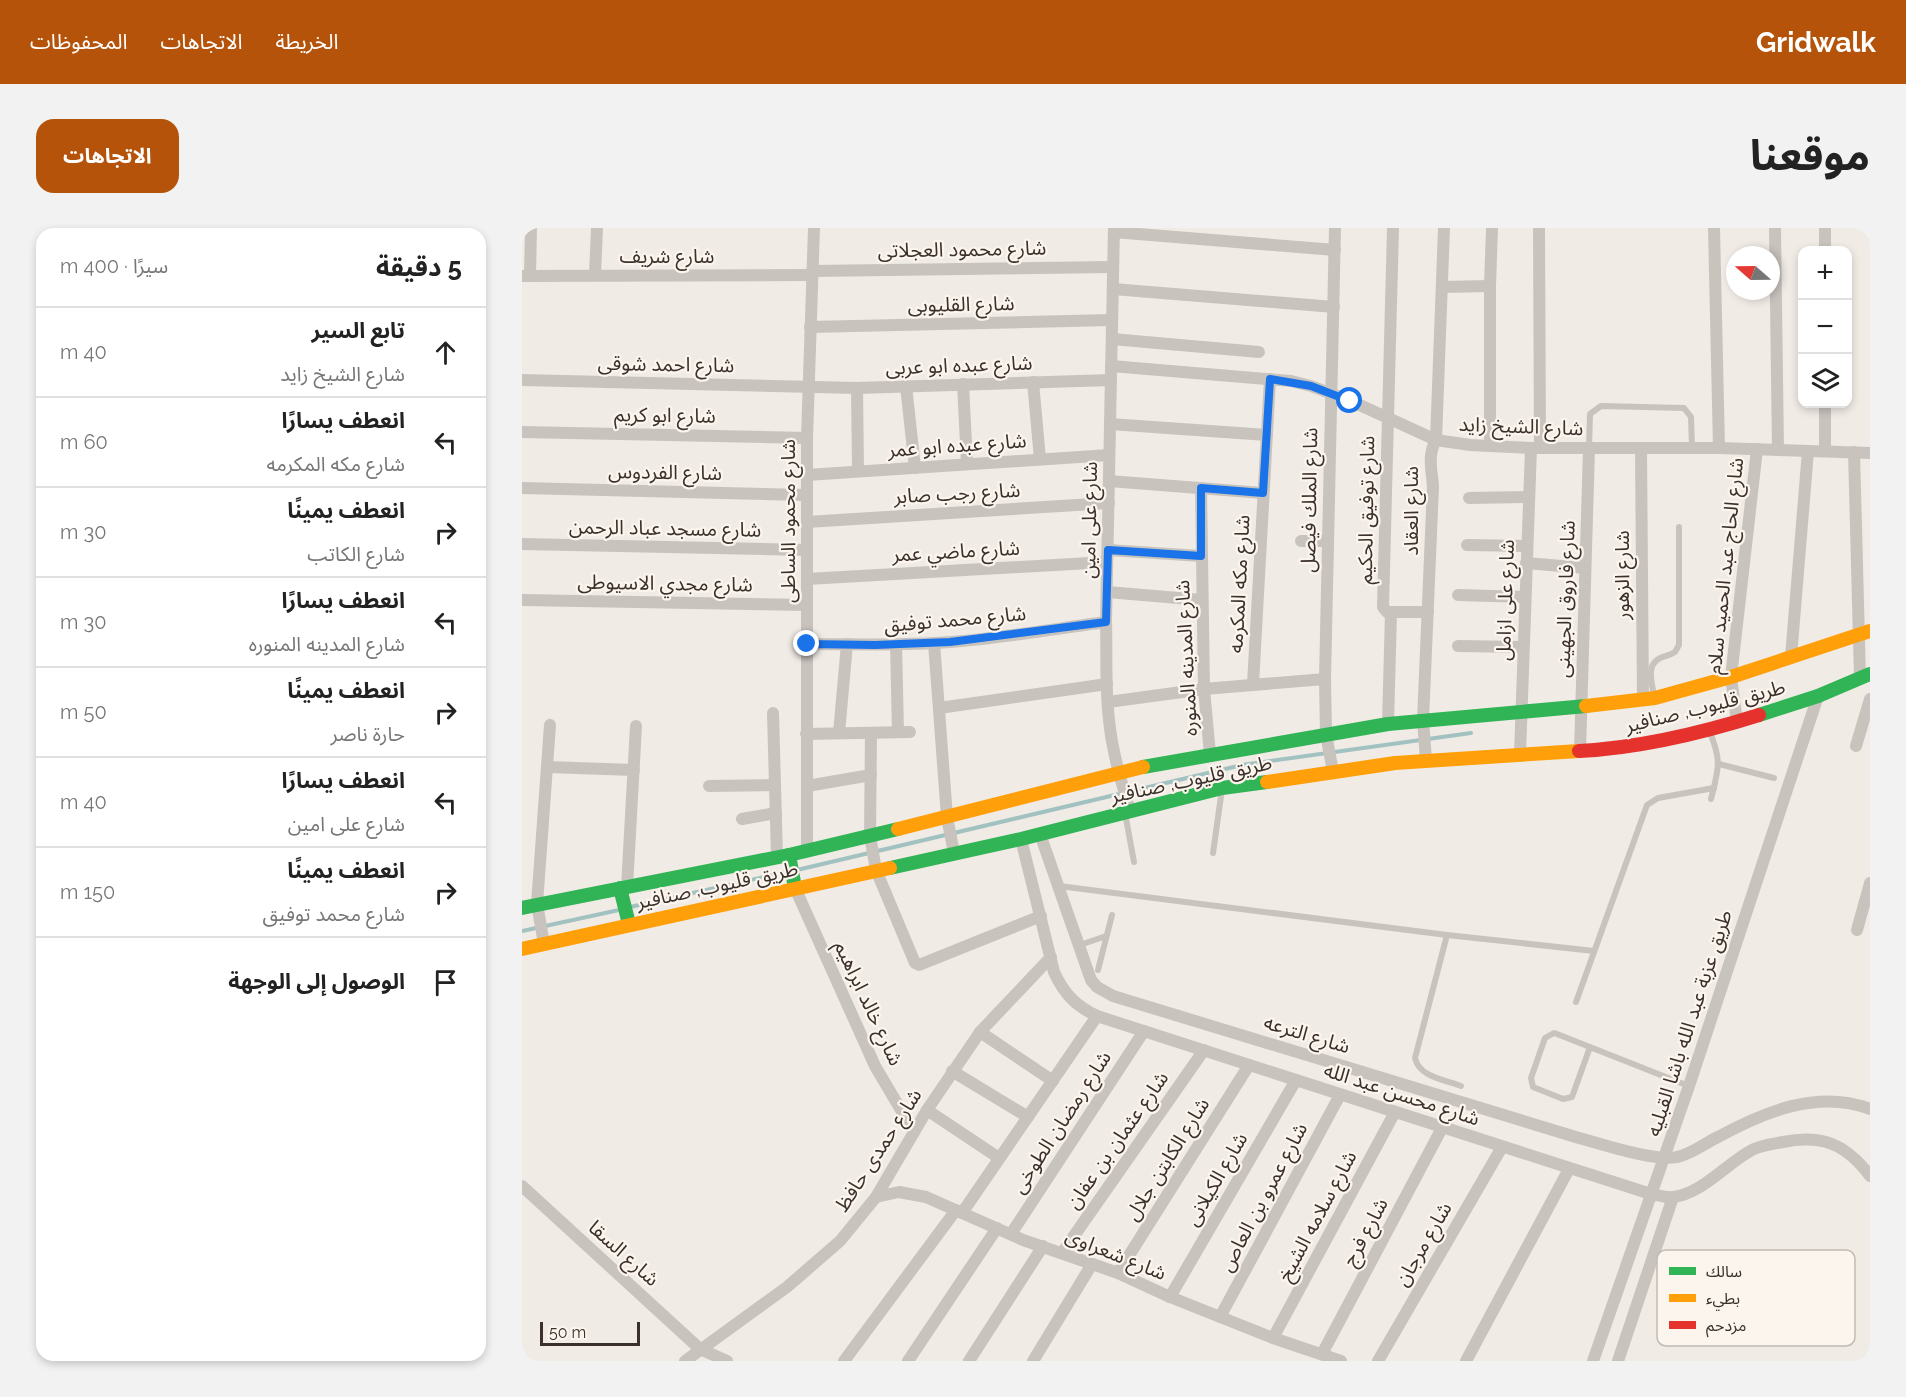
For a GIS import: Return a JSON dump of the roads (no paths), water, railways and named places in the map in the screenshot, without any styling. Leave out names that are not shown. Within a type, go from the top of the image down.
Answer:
[{"type":"street","points":[[526,276],[531,228]]},
{"type":"street","points":[[595,275],[597,228]]},
{"type":"street","name":"شارع محمود الساطى","points":[[807,851],[807,438],[814,228]]},
{"type":"street","name":"شارع الملك فيصل","points":[[1333,772],[1326,734],[1325,679],[1335,228]]},
{"type":"street","name":"شارع توفيق الحكيم","points":[[1388,724],[1389,612],[1383,607],[1393,228]]},
{"type":"street","name":"شارع العقاد","points":[[1426,760],[1423,720],[1433,487],[1430,460],[1436,440],[1444,228]]},
{"type":"street","points":[[1490,446],[1492,228]]},
{"type":"street","name":"شارع على ازامل","points":[[1520,754],[1528,497],[1535,448],[1539,228]]},
{"type":"street","points":[[1714,228],[1719,448]]},
{"type":"street","points":[[1775,228],[1778,450]]},
{"type":"street","points":[[1825,228],[1825,246]]},
{"type":"street","points":[[1114,230],[1335,250]]},
{"type":"street","name":"شارع على امين","points":[[1114,230],[1106,622],[1107,684],[1118,772],[1128,812]]},
{"type":"street","name":"شارع محمود العجلاتى","points":[[812,273],[1113,267]]},
{"type":"street","name":"شارع شريف","points":[[526,276],[812,273]]},
{"type":"street","points":[[1442,287],[1490,286]]},
{"type":"street","points":[[1113,289],[1334,308]]},
{"type":"street","name":"شارع القليوبى","points":[[810,327],[1112,320]]},
{"type":"street","points":[[1112,339],[1260,352]]},
{"type":"street","name":"شارع الشيخ زايد","points":[[1111,366],[1270,379],[1311,386],[1450,444],[1535,448],[1719,448],[1870,453]]},
{"type":"street","name":"شارع مكه المكرمه","points":[[1253,684],[1270,379]]},
{"type":"street","name":"شارع عبده ابو عربى","points":[[808,387],[857,388],[1111,380]]},
{"type":"street","name":"شارع احمد شوقى","points":[[522,381],[808,387]]},
{"type":"street","points":[[1033,382],[1040,459]]},
{"type":"street","points":[[963,384],[967,464]]},
{"type":"street","points":[[906,386],[915,468]]},
{"type":"street","points":[[857,388],[858,471]]},
{"type":"street","points":[[1825,408],[1825,451]]},
{"type":"street","points":[[1110,424],[1267,435]]},
{"type":"street","name":"شارع ابو كريم","points":[[522,432],[807,438]]},
{"type":"street","name":"شارع فاروق الجهينى","points":[[1580,751],[1589,448]]},
{"type":"street","name":"شارع الزهور","points":[[1641,449],[1649,699]]},
{"type":"street","name":"شارع الحاج عبد الحميد سلام","points":[[1737,722],[1731,677],[1757,449]]},
{"type":"street","points":[[1791,657],[1808,451]]},
{"type":"street","points":[[1854,452],[1865,676]]},
{"type":"street","name":"شارع عبده ابو عمر","points":[[807,475],[1110,454]]},
{"type":"street","points":[[1109,481],[1263,493]]},
{"type":"street","name":"شارع الفردوس","points":[[522,488],[807,495]]},
{"type":"street","name":"شارع المدينه المنوره","points":[[1201,488],[1204,689],[1210,754]]},
{"type":"street","points":[[1468,498],[1528,497]]},
{"type":"street","name":"شارع رجب صابر","points":[[807,522],[1108,503]]},
{"type":"street","points":[[1301,541],[1328,541]]},
{"type":"street","name":"شارع مسجد عباد الرحمن","points":[[522,544],[807,550]]},
{"type":"street","points":[[1467,545],[1527,546]]},
{"type":"street","name":"شارع ماضي عمر","points":[[807,579],[1108,556],[1201,556]]},
{"type":"street","points":[[1526,563],[1585,568]]},
{"type":"street","points":[[1107,592],[1202,600]]},
{"type":"street","points":[[1458,595],[1525,597]]},
{"type":"street","name":"شارع مجدي الاسيوطى","points":[[522,600],[807,605]]},
{"type":"street","points":[[1389,612],[1428,612]]},
{"type":"street","name":"شارع محمد توفيق","points":[[807,644],[934,643],[1008,636],[1106,622]]},
{"type":"street","name":"طريق قليوب, صنافير","points":[[522,908],[807,851],[1118,772],[1210,754],[1388,724],[1649,699],[1731,677],[1864,633]]},
{"type":"street","points":[[934,643],[947,817],[954,853]]},
{"type":"street","points":[[839,734],[847,644]]},
{"type":"street","points":[[806,734],[904,732],[896,644]]},
{"type":"street","points":[[1458,646],[1523,647]]},
{"type":"street","name":"طريق قليوب, صنافير","points":[[522,949],[1021,839],[1222,788],[1426,760],[1603,750],[1646,743],[1737,722],[1818,696],[1865,676]]},
{"type":"street","points":[[1108,702],[1204,689],[1325,679]]},
{"type":"street","points":[[939,708],[1107,684]]},
{"type":"street","name":"طريق عزبة عبد الله باشا القبليه","points":[[1593,1361],[1665,1157],[1818,696]]},
{"type":"street","points":[[1856,746],[1870,699]]},
{"type":"street","points":[[772,713],[776,813],[783,856],[795,888]]},
{"type":"street","points":[[544,944],[537,904],[550,726]]},
{"type":"street","points":[[629,924],[623,887],[636,726]]},
{"type":"street","points":[[871,733],[870,836],[876,870],[913,962],[919,965],[1041,916]]},
{"type":"street","points":[[547,767],[634,770]]},
{"type":"street","points":[[807,786],[871,775]]},
{"type":"street","points":[[709,786],[775,784]]},
{"type":"street","points":[[742,819],[776,813]]},
{"type":"street","name":"شارع الترعه","points":[[1040,834],[1091,980],[1097,987],[1113,996],[1579,1138],[1615,1148],[1665,1157]]},
{"type":"street","name":"شارع محسن عبد الله","points":[[1021,839],[1050,957],[1061,987],[1083,1009],[1097,1016],[1569,1169],[1651,1194],[1673,1197]]},
{"type":"street","points":[[1857,930],[1870,883]]},
{"type":"street","name":"شارع خالد ابراهيم","points":[[795,888],[876,1066],[914,1132]]},
{"type":"street","name":"شارع حمدى حافظ","points":[[685,1361],[786,1287],[840,1241],[876,1197],[927,1110],[980,1032],[1050,957]]},
{"type":"street","points":[[844,1361],[999,1158],[1097,1016]]},
{"type":"street","name":"شارع رمضان الطوخى","points":[[1011,1234],[1144,1031]]},
{"type":"street","points":[[980,1032],[1053,1081]]},
{"type":"street","name":"شارع عثمان بن عفان","points":[[1062,1253],[1204,1050]]},
{"type":"street","name":"شارع الكابتن جلال","points":[[1118,1273],[1249,1065]]},
{"type":"street","points":[[952,1071],[1028,1117]]},
{"type":"street","name":"شارع الكيلانى","points":[[1170,1297],[1296,1080]]},
{"type":"street","name":"شارع عمرو بن العاص","points":[[1220,1317],[1340,1095]]},
{"type":"street","points":[[1665,1157],[1677,1157],[1690,1152],[1762,1115],[1785,1108],[1833,1100],[1853,1102],[1870,1109]]},
{"type":"street","points":[[927,1110],[999,1158]]},
{"type":"street","name":"شارع سلامه الشيخ","points":[[1273,1338],[1395,1112]]},
{"type":"street","name":"شارع فرج","points":[[1322,1354],[1442,1128]]},
{"type":"street","points":[[1618,1361],[1673,1197],[1691,1191],[1751,1151],[1763,1146],[1802,1138],[1821,1140],[1840,1147],[1858,1160],[1870,1176]]},
{"type":"street","name":"شارع مرجان","points":[[1378,1361],[1503,1147]]},
{"type":"street","points":[[1466,1361],[1569,1169]]},
{"type":"street","name":"شارع السقا","points":[[522,1186],[700,1349],[727,1361]]},
{"type":"street","name":"شارع شعراوى","points":[[876,1197],[899,1192],[926,1197],[1011,1234],[1118,1273],[1170,1297],[1273,1338],[1341,1361]]},
{"type":"street","points":[[908,1361],[997,1228]]},
{"type":"street","points":[[969,1361],[1043,1246]]},
{"type":"street","points":[[1033,1361],[1092,1264]]},
{"type":"lane","points":[[1589,448],[1590,414],[1600,406],[1684,408],[1691,417],[1692,448]]},
{"type":"lane","points":[[1649,699],[1652,666],[1658,659],[1675,652],[1679,645],[1679,527]]},
{"type":"lane","points":[[1709,729],[1718,752],[1719,764],[1711,798]]},
{"type":"lane","points":[[1719,764],[1774,778]]},
{"type":"lane","points":[[1213,853],[1222,788]]},
{"type":"lane","points":[[1576,1002],[1647,806],[1658,798],[1714,788]]},
{"type":"lane","points":[[1128,812],[1134,862]]},
{"type":"lane","points":[[1058,886],[1447,935],[1594,951]]},
{"type":"lane","points":[[1098,970],[1112,915]]},
{"type":"lane","points":[[1447,935],[1415,1058],[1420,1070],[1461,1086]]},
{"type":"lane","points":[[1080,945],[1106,936]]},
{"type":"lane","points":[[1590,1047],[1572,1096],[1563,1099],[1533,1087],[1531,1078],[1547,1035],[1554,1033],[1590,1047],[1689,1086]]},
{"type":"waterway","points":[[797,870],[1242,765],[1471,733]]},
{"type":"waterway","points":[[630,907],[786,872]]},
{"type":"waterway","points":[[522,931],[619,910]]}]
